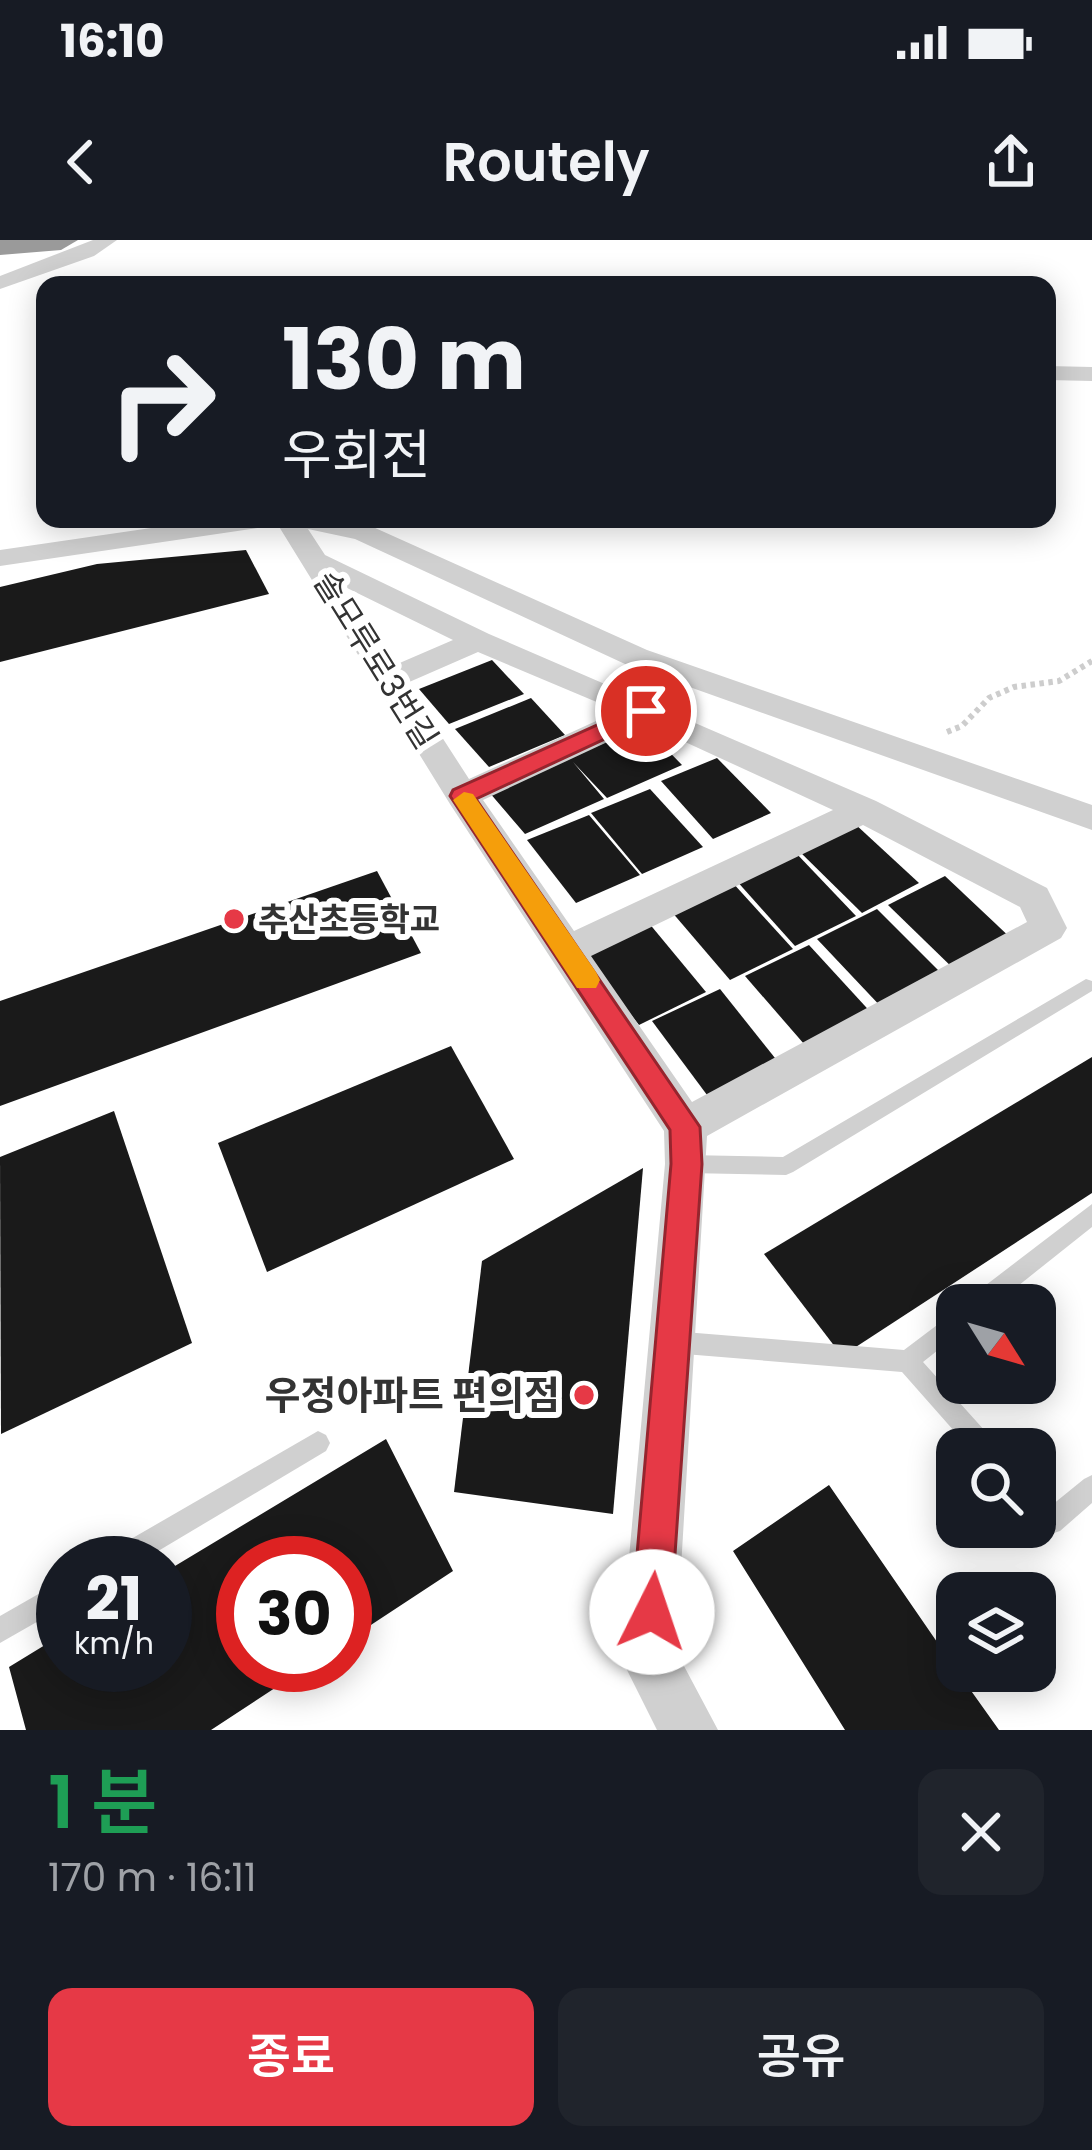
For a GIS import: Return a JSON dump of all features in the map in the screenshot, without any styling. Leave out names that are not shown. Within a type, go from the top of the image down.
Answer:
[{"type":"highway","points":[[12,244],[61,240]]},
{"type":"street","points":[[0,283],[87,252],[107,240]]},
{"type":"street","points":[[1056,373],[1092,374]]},
{"type":"street","points":[[49,551],[53,528]]},
{"type":"street","points":[[0,558],[206,528]]},
{"type":"street","name":"솔모루로3번길","points":[[294,528],[387,680],[567,951],[686,1146]]},
{"type":"street","name":"솔모루로3번길","points":[[340,528],[363,533],[636,657],[1090,818]]},
{"type":"street","points":[[314,561],[478,641],[864,810],[1034,898],[1048,928],[686,1146],[648,1656],[689,1730]]},
{"type":"street","points":[[387,680],[478,641]]},
{"type":"street","points":[[462,796],[646,711]]},
{"type":"street","points":[[567,951],[864,810]]},
{"type":"lane","points":[[686,1146],[787,1166],[1086,986]]},
{"type":"lane","points":[[1004,1284],[1092,1214]]},
{"type":"lane","points":[[672,1342],[907,1360],[936,1337]]},
{"type":"lane","points":[[907,1360],[967,1428]]},
{"type":"lane","points":[[159,1536],[318,1443]]},
{"type":"lane","points":[[1056,1518],[1092,1487]]},
{"type":"lane","points":[[0,1630],[36,1609]]},
{"type":"path","points":[[894,748],[962,726],[989,698],[1014,687],[1059,681],[1092,661]]},
{"type":"building","points":[[246,550],[269,594],[0,662],[0,587],[97,564]]},
{"type":"building","points":[[492,660],[524,694],[449,724],[419,689]]},
{"type":"building","points":[[531,698],[565,735],[489,767],[455,729]]},
{"type":"building","points":[[644,726],[682,765],[607,798],[573,762],[604,799],[525,834],[489,792]]},
{"type":"building","points":[[717,758],[771,813],[713,839],[661,781]]},
{"type":"building","points":[[650,789],[703,847],[642,874],[591,813]]},
{"type":"building","points":[[589,815],[640,875],[576,903],[527,840]]},
{"type":"building","points":[[854,823],[919,883],[862,913],[798,850]]},
{"type":"building","points":[[795,852],[856,916],[795,946],[735,879]]},
{"type":"building","name":"추산초등학교","points":[[377,871],[421,953],[0,1106],[0,1001]]},
{"type":"building","points":[[945,876],[1015,942],[958,973],[888,905]]},
{"type":"building","points":[[732,882],[793,949],[730,980],[671,911]]},
{"type":"building","points":[[877,909],[947,979],[885,1011],[817,939]]},
{"type":"building","points":[[648,922],[706,992],[639,1025],[582,953]]},
{"type":"building","points":[[809,945],[876,1018],[811,1052],[745,976]]},
{"type":"building","points":[[720,989],[783,1068],[713,1103],[652,1021]]},
{"type":"building","points":[[451,1046],[514,1159],[267,1272],[218,1143]]},
{"type":"building","points":[[1092,1057],[1092,1193],[952,1284],[936,1284],[936,1295],[842,1356],[764,1254]]},
{"type":"building","points":[[114,1111],[192,1343],[1,1434],[0,1157]]},
{"type":"building","points":[[643,1168],[613,1514],[454,1492],[482,1261]]},
{"type":"building","points":[[386,1439],[453,1571],[372,1624],[372,1536],[225,1536]]},
{"type":"building","points":[[829,1485],[936,1639],[936,1692],[973,1692],[999,1730],[845,1730],[733,1551]]},
{"type":"building","points":[[216,1541],[216,1692],[269,1692],[211,1730],[26,1730],[9,1667],[36,1650],[36,1692],[192,1692],[192,1556]]},
{"type":"slow traffic","points":[[464,800],[587,980]]},
{"type":"place","name":"추산초등학교","points":[[234,919]]},
{"type":"place","name":"우정아파트 편의점","points":[[584,1395]]},
{"type":"route","points":[[646,711],[462,796],[685,1127],[687,1164],[652,1612]]}]
